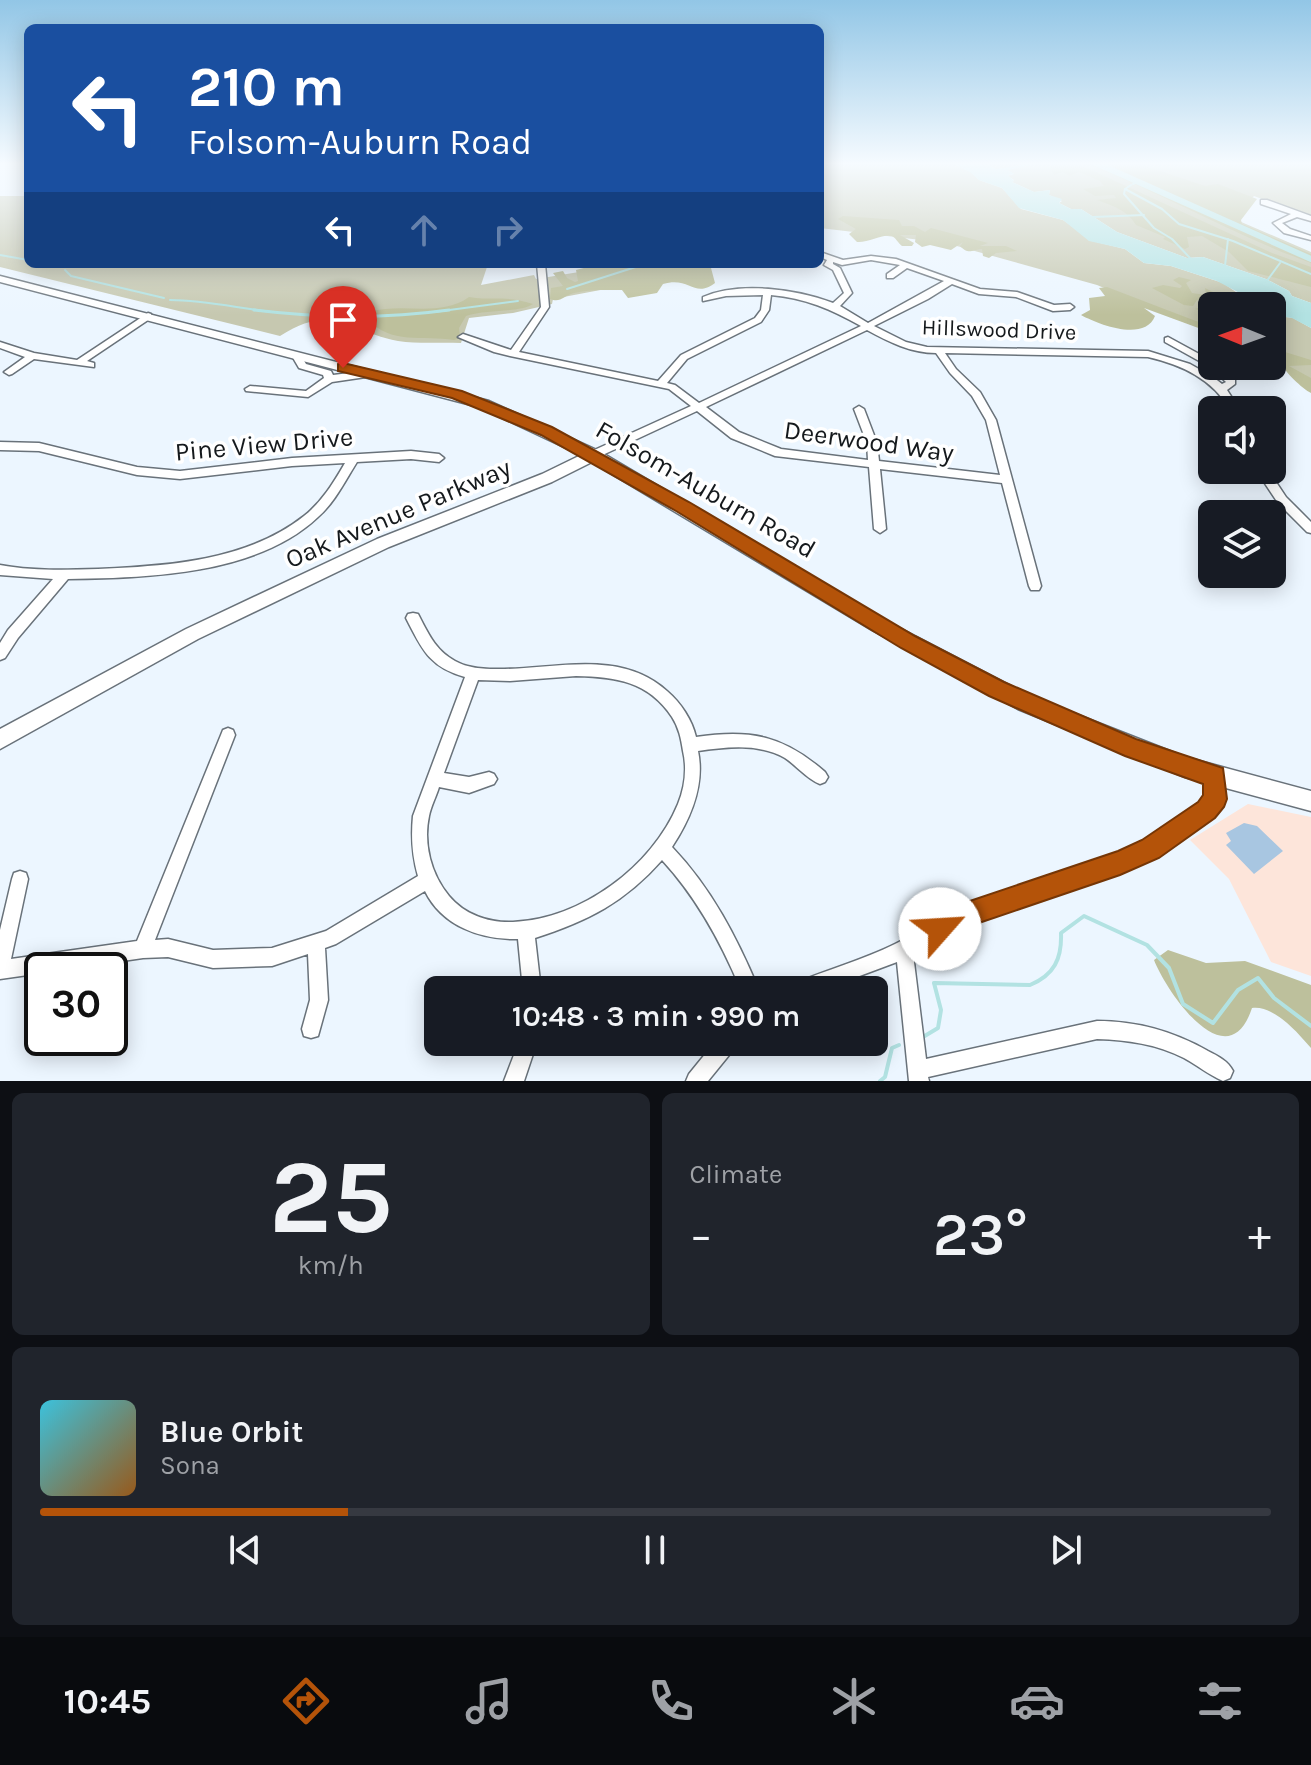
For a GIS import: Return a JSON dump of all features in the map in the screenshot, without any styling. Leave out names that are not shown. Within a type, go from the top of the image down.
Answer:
[{"type":"main road","name":"Folsom-Auburn Road","points":[[0,279],[484,404],[594,455],[878,625],[996,689],[1133,749],[1215,776],[1311,801]]},
{"type":"main road","name":"Oak Avenue Parkway","points":[[0,740],[192,634],[383,543],[547,478],[594,455]]},
{"type":"street","points":[[1311,219],[1297,214],[1277,223],[1287,231],[1311,238]]},
{"type":"street","points":[[824,256],[837,264],[848,293],[834,307]]},
{"type":"street","points":[[837,264],[871,258],[907,264],[979,291],[1017,295],[1053,308],[1070,307]]},
{"type":"street","points":[[890,276],[907,264]]},
{"type":"street","points":[[513,354],[546,305],[541,268]]},
{"type":"street","name":"Oak Avenue Parkway","points":[[594,455],[867,326],[951,281]]},
{"type":"street","points":[[661,383],[684,357],[758,320],[765,310],[767,293]]},
{"type":"street","name":"Hillswood Drive","points":[[706,299],[717,295],[767,293],[799,297],[834,307],[901,344],[939,351],[1148,354],[1189,367],[1222,389],[1226,396]]},
{"type":"street","points":[[0,345],[32,356],[86,363],[148,316]]},
{"type":"street","name":"Deerwood Way","points":[[463,337],[513,354],[661,383],[680,391],[735,435],[768,450],[1007,480]]},
{"type":"street","points":[[1168,340],[1198,357]]},
{"type":"street","points":[[939,351],[987,411],[1035,586]]},
{"type":"street","points":[[9,372],[32,356]]},
{"type":"street","points":[[297,356],[302,366],[328,373],[329,379]]},
{"type":"street","points":[[250,389],[308,394],[329,379],[366,374]]},
{"type":"street","points":[[1222,389],[1232,382],[1230,380]]},
{"type":"street","points":[[859,409],[869,431],[880,529]]},
{"type":"street","name":"Pine View Drive","points":[[0,446],[39,447],[137,471],[180,475],[353,459],[418,455],[439,458]]},
{"type":"street","points":[[0,570],[65,574],[168,571],[263,545],[291,532],[318,511],[353,459]]},
{"type":"street","points":[[1271,484],[1282,500],[1311,529]]},
{"type":"street","points":[[0,654],[13,634],[65,574]]},
{"type":"street","points":[[413,618],[425,647],[435,658],[448,667],[473,675],[591,669],[627,675],[651,687],[672,705],[692,745],[695,768],[691,798],[678,828],[662,848],[642,869],[600,901],[557,922],[526,931],[503,932],[469,923],[443,904],[427,880],[418,837],[421,816],[473,675]]},
{"type":"street","points":[[143,949],[228,735]]},
{"type":"street","points":[[692,745],[729,739],[768,743],[787,751],[820,777]]},
{"type":"street","points":[[835,976],[904,949],[967,914],[1107,868],[1150,849],[1207,810],[1215,799],[1215,776]]},
{"type":"street","points":[[434,779],[469,785],[489,779]]},
{"type":"street","points":[[662,848],[698,888],[715,913],[744,976]]},
{"type":"street","points":[[20,879],[0,970],[143,949],[168,948],[213,959],[272,957],[316,944],[351,927],[427,880]]},
{"type":"street","points":[[526,931],[531,976]]},
{"type":"street","points":[[311,1029],[319,1000],[316,944]]},
{"type":"street","points":[[904,949],[919,1075],[1097,1030],[1122,1029],[1176,1043],[1223,1071]]},
{"type":"street","points":[[514,1081],[523,1056]]},
{"type":"street","points":[[696,1081],[716,1056]]},
{"type":"shaded area","points":[[0,213],[24,213],[24,268],[487,268],[481,285],[534,275],[536,279],[579,272],[632,284],[553,299],[552,304],[513,313],[469,318],[461,343],[421,343],[380,337],[327,320],[298,326],[280,336],[0,267]]},
{"type":"shaded area","points":[[824,213],[1038,213],[1063,220],[1088,240],[1125,249],[1144,263],[1171,266],[1223,283],[1236,292],[1198,292],[1198,327],[1097,285],[946,243],[824,228]]},
{"type":"shaded area","points":[[1039,213],[1088,213],[1117,232],[1187,258],[1203,257],[1266,279],[1289,291],[1292,296],[1311,303],[1311,328],[1286,317],[1286,292],[1238,292],[1217,281],[1171,266],[1144,263],[1125,249],[1089,241],[1063,220]]},
{"type":"shaded area","points":[[1088,213],[1237,213],[1232,218],[1311,252],[1311,303],[1292,296],[1289,291],[1266,279],[1203,257],[1187,258],[1117,232]]},
{"type":"shaded area","points":[[1125,213],[1186,213],[1272,253],[1311,267],[1311,287],[1248,271],[1229,252],[1202,236],[1187,237],[1189,247],[1185,249],[1136,225]]},
{"type":"shaded area","points":[[1198,213],[1246,213],[1242,224],[1311,254],[1311,263]]},
{"type":"shaded area","points":[[843,216],[899,220],[902,226],[914,226],[925,232],[931,228],[988,243],[980,246],[1006,246],[1017,251],[996,253],[989,258],[983,256],[982,249],[966,250],[960,246],[963,242],[951,250],[930,245],[922,247],[915,242],[916,235],[900,235],[914,243],[912,246],[902,246],[889,235],[857,242],[849,234],[856,229],[838,219]]},
{"type":"shaded area","points":[[711,268],[715,283],[702,289],[672,282],[663,284],[657,293],[628,298],[622,290],[604,290],[550,299],[551,288],[563,286],[553,273],[563,271],[567,278],[575,282],[578,281],[576,270]]},
{"type":"shaded area","points":[[1179,277],[1191,280],[1186,283],[1192,293],[1198,294],[1193,306],[1184,305],[1152,288],[1182,286],[1173,280]]},
{"type":"shaded area","points":[[1107,287],[1198,322],[1198,328],[1144,308],[1155,316],[1150,324],[1142,328],[1121,329],[1099,323],[1081,315],[1090,310],[1089,298],[1105,296],[1099,288]]},
{"type":"shaded area","points":[[469,297],[533,304],[520,309],[466,316],[459,328],[460,338],[454,340],[397,336],[386,333],[368,319],[370,312],[383,309],[446,307]]},
{"type":"shaded area","points":[[1286,317],[1311,328],[1311,381],[1286,368]]},
{"type":"shaded area","points":[[1286,352],[1311,360],[1311,365],[1289,366],[1311,378],[1311,393],[1286,370]]},
{"type":"shaded area","points":[[1248,804],[1311,817],[1311,976],[1271,962],[1229,879],[1190,840]]},
{"type":"shaded area","points":[[1168,950],[1206,963],[1245,961],[1311,985],[1311,1048],[1277,1015],[1260,1008],[1252,1008],[1241,1028],[1228,1036],[1214,1034],[1199,1024],[1171,992],[1154,960]]},
{"type":"building","points":[[1244,823],[1257,826],[1283,851],[1254,874],[1226,845],[1231,841],[1226,833]]},
{"type":"waterway","points":[[1167,213],[1179,224],[1228,239]]},
{"type":"waterway","points":[[1209,213],[1311,259]]},
{"type":"waterway","points":[[1093,217],[1143,215]]},
{"type":"waterway","points":[[1143,215],[1191,259]]},
{"type":"waterway","points":[[1225,266],[1228,239]]},
{"type":"waterway","points":[[1228,239],[1311,274]]},
{"type":"waterway","points":[[0,255],[24,259]]},
{"type":"waterway","points":[[1266,282],[1280,263]]},
{"type":"waterway","points":[[567,289],[633,268]]},
{"type":"waterway","points":[[65,270],[71,276],[164,298]]},
{"type":"waterway","points":[[170,300],[268,311]]},
{"type":"waterway","points":[[434,312],[518,301]]},
{"type":"waterway","points":[[254,310],[268,311]]},
{"type":"waterway","points":[[268,311],[352,316],[449,310]]},
{"type":"waterway","points":[[268,311],[272,312]]},
{"type":"waterway","points":[[923,1037],[938,1028],[941,1010],[934,983],[1030,985],[1051,971],[1060,951],[1061,933],[1084,916],[1147,945],[1169,968],[1183,1004],[1213,1023],[1238,990],[1258,978],[1274,998],[1311,1026]]},
{"type":"waterway","points":[[880,1081],[885,1077],[892,1048],[899,1045]]},
{"type":"route","points":[[343,368],[456,395],[518,417],[572,443],[878,625],[996,689],[1133,749],[1215,776],[1215,799],[1207,810],[1150,849],[1120,863],[967,914],[940,929]]}]
